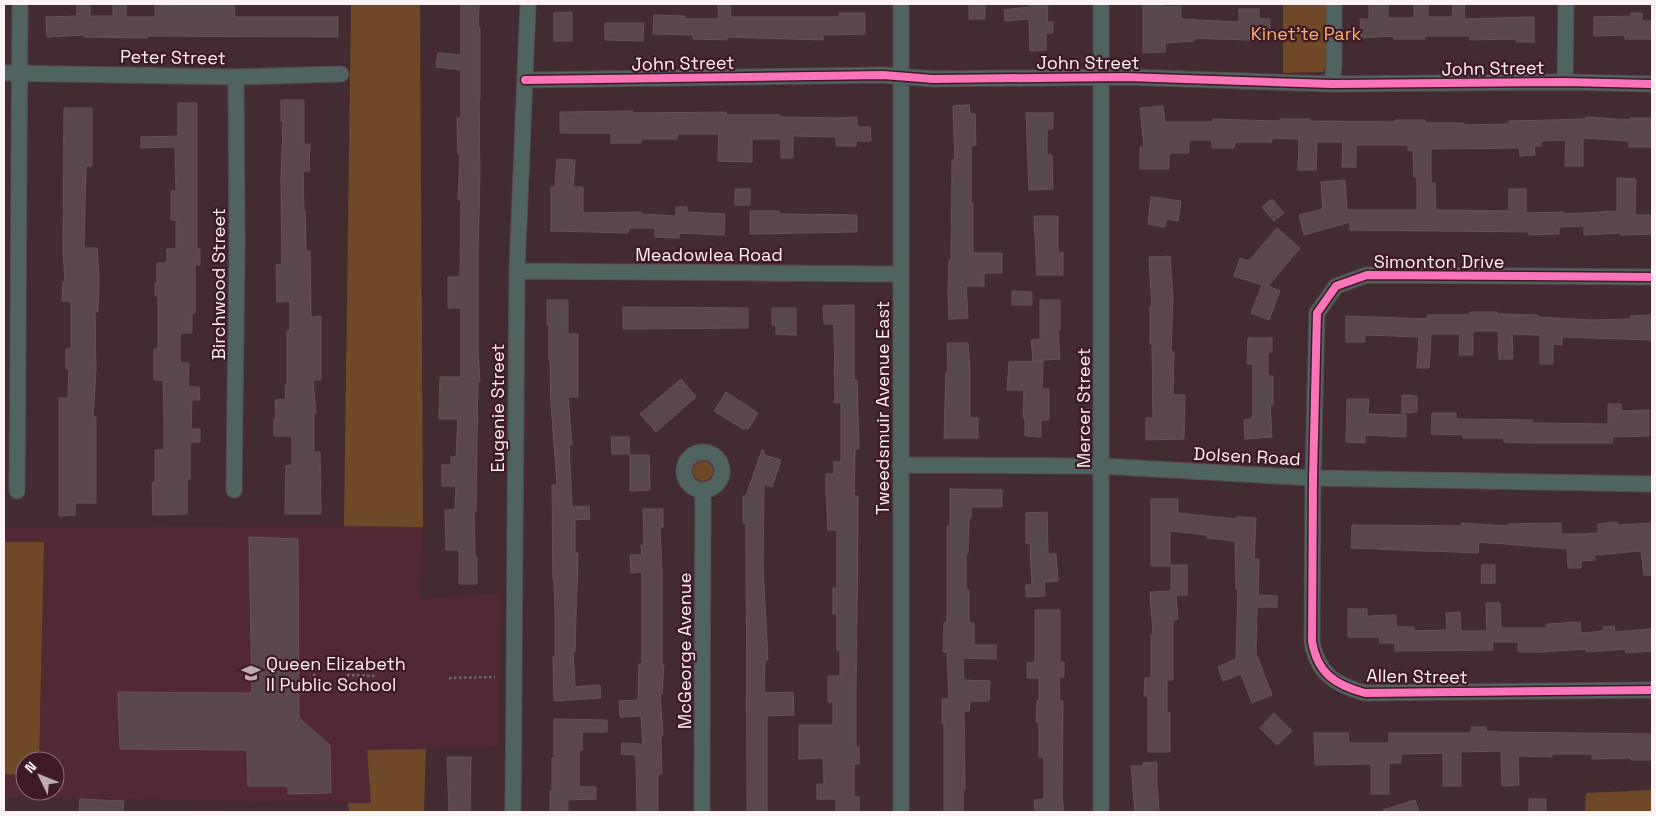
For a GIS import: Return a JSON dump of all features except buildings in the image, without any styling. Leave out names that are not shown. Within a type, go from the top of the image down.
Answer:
[{"type":"street","points":[[17,491],[20,4]]},
{"type":"street","name":"Eugenie Street","points":[[513,812],[517,271],[528,4]]},
{"type":"street","name":"Tweedsmuir Avenue East","points":[[901,4],[901,812]]},
{"type":"street","name":"Mercer Street","points":[[1101,4],[1101,812]]},
{"type":"street","points":[[1332,84],[1334,65],[1334,4]]},
{"type":"street","points":[[1566,4],[1566,82]]},
{"type":"street","name":"Peter Street","points":[[4,73],[236,77],[340,74]]},
{"type":"street","name":"John Street","points":[[525,80],[882,75],[933,78],[1126,76],[1332,84],[1566,82],[1652,84]]},
{"type":"street","name":"Birchwood Street","points":[[234,490],[238,246],[236,77]]},
{"type":"street","name":"Meadowlea Road","points":[[517,271],[901,274]]},
{"type":"street","name":"Simonton Drive","points":[[1313,478],[1317,313],[1336,286],[1367,275],[1652,277]]},
{"type":"street","name":"Dolsen Road","points":[[900,465],[1101,466],[1313,478],[1652,484]]},
{"type":"street","name":"Allen Street","points":[[1313,478],[1312,640],[1317,660],[1332,679],[1348,688],[1365,693],[1652,690]]},
{"type":"street","name":"McGeorge Avenue","points":[[702,812],[703,490]]},
{"type":"path","points":[[347,675],[376,676]]},
{"type":"path","points":[[449,678],[494,677]]},
{"type":"shaded area","name":"Queen Elizabeth II Public School","points":[[423,527],[419,598],[501,594],[497,747],[367,750],[371,803],[65,798],[65,751],[15,751],[15,797],[4,797],[4,528]]},
{"type":"green space","points":[[351,4],[420,4],[423,527],[344,526]]},
{"type":"green space","name":"Kinet'te Park","points":[[1283,4],[1328,4],[1329,62],[1323,72],[1283,73]]},
{"type":"green space","points":[[699,461],[707,461],[713,467],[713,475],[707,481],[699,481],[693,475],[693,467]]},
{"type":"green space","points":[[4,542],[44,542],[39,751],[15,751],[15,775],[4,774]]},
{"type":"green space","points":[[426,749],[424,812],[349,812],[348,803],[371,803],[367,750]]},
{"type":"green space","points":[[1652,790],[1652,812],[1585,812],[1586,793]]},
{"type":"cycle path","points":[[525,80],[883,75],[933,79],[1126,77],[1332,84],[1565,82],[1652,84]]},
{"type":"cycle path","points":[[1652,277],[1367,275],[1336,286],[1317,313],[1312,641],[1318,661],[1329,676],[1345,686],[1365,693],[1652,690]]},
{"type":"place","name":"Queen Elizabeth II Public School","points":[[251,673]]}]
